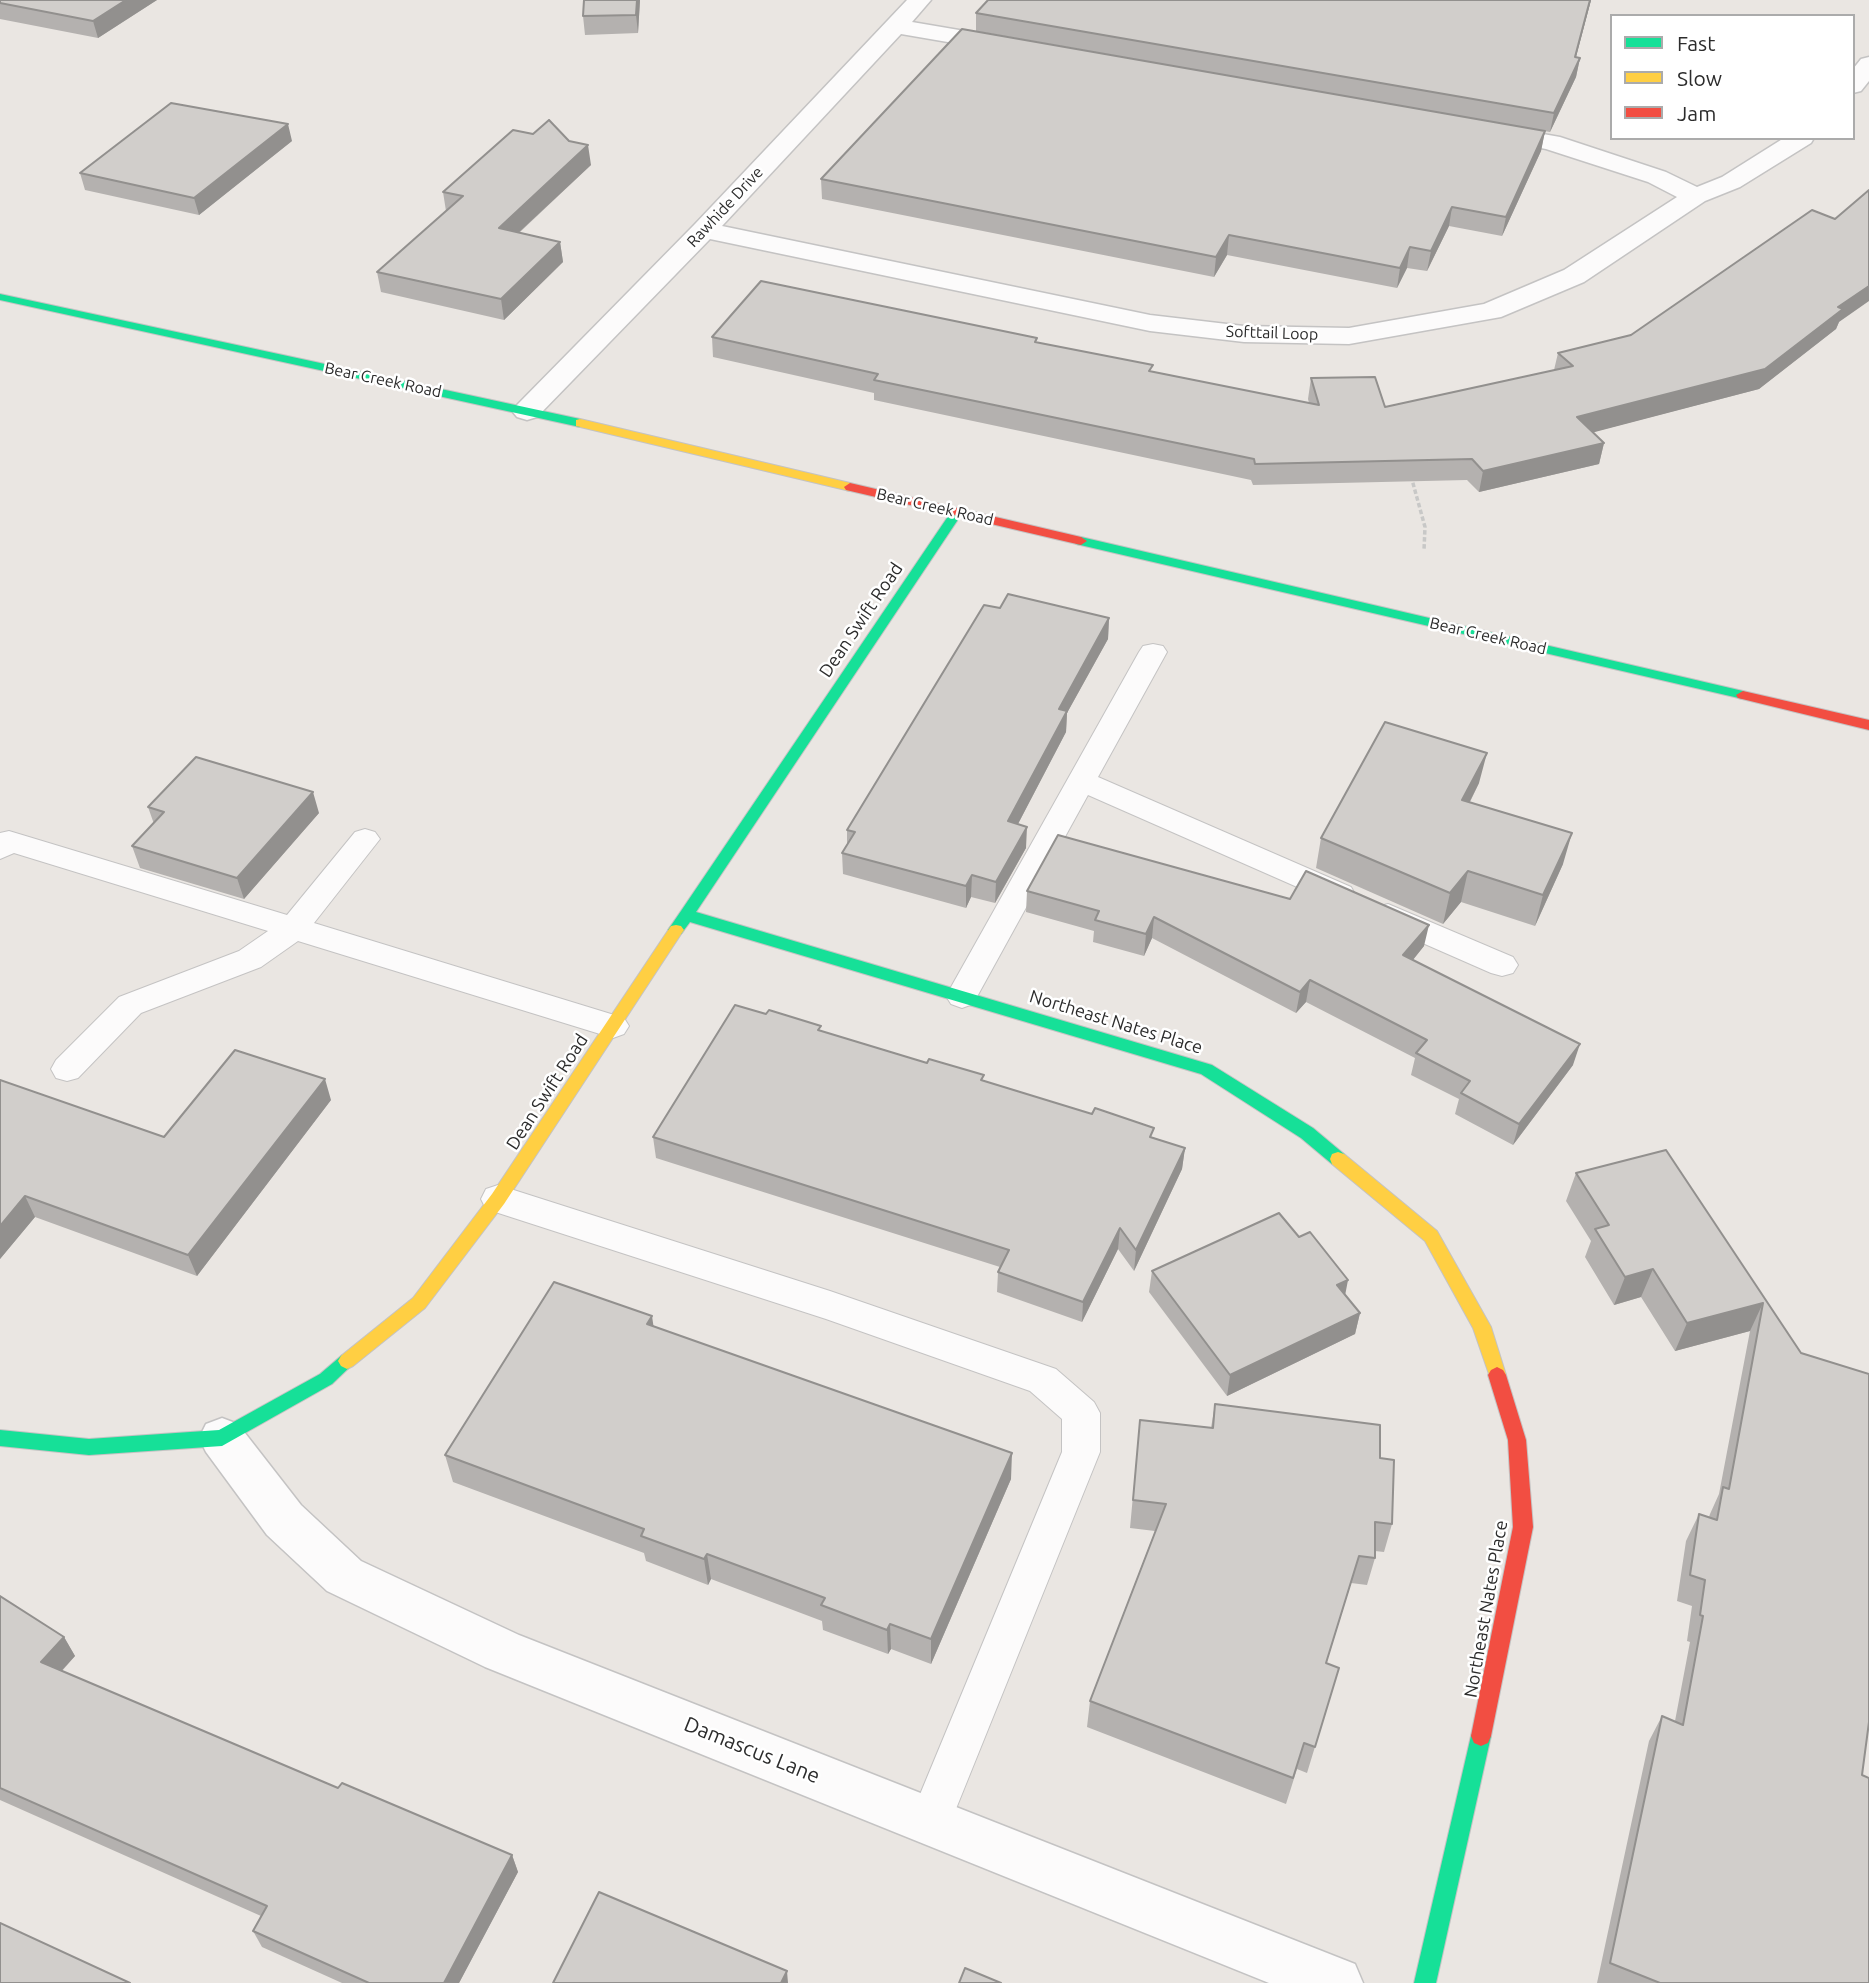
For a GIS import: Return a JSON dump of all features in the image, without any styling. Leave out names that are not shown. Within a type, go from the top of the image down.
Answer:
[{"type":"street","name":"Rawhide Drive","points":[[527,411],[704,230],[920,0]]},
{"type":"street","points":[[895,26],[1035,51]]},
{"type":"street","points":[[1855,83],[1869,64]]},
{"type":"street","points":[[1469,128],[1551,142],[1657,177],[1696,196]]},
{"type":"street","name":"Softtail Loop","points":[[704,230],[1150,323],[1244,334],[1349,336],[1491,311],[1574,276],[1696,196],[1731,182],[1799,140]]},
{"type":"street","name":"Bear Creek Road","points":[[0,297],[527,411],[1869,725]]},
{"type":"street","name":"Dean Swift Road","points":[[0,1438],[89,1447],[222,1438],[326,1379],[419,1303],[498,1199],[957,512]]},
{"type":"street","name":"Northeast Nates Place","points":[[686,915],[1206,1069],[1296,1126],[1431,1236],[1482,1327],[1517,1440],[1523,1527],[1498,1661],[1425,1983]]},
{"type":"street","name":"Damascus Lane","points":[[222,1438],[284,1520],[344,1576],[502,1651],[1336,1983]]},
{"type":"lane","points":[[962,996],[1153,652]]},
{"type":"lane","points":[[1083,782],[1502,965]]},
{"type":"lane","points":[[67,1069],[130,1004],[250,959],[293,929],[365,839]]},
{"type":"lane","points":[[0,849],[9,841],[613,1026]]},
{"type":"lane","points":[[498,1199],[830,1306],[1043,1380],[1081,1413],[1081,1452],[930,1821]]},
{"type":"path","points":[[1410,475],[1416,487],[1425,527],[1424,550]]},
{"type":"building","points":[[0,0],[126,0],[93,21],[0,3]]},
{"type":"building","points":[[584,0],[637,0],[636,15],[583,16]]},
{"type":"building","points":[[988,0],[1590,0],[1575,57],[1580,58],[1554,113],[976,13]]},
{"type":"building","points":[[962,29],[1545,131],[1506,217],[1452,207],[1431,251],[1410,247],[1400,268],[1229,235],[1216,257],[821,179]]},
{"type":"building","points":[[171,103],[288,124],[194,198],[80,173]]},
{"type":"building","points":[[549,120],[569,141],[588,145],[499,228],[560,242],[501,299],[377,272],[463,196],[443,192],[513,130],[533,134]]},
{"type":"building","points":[[1869,190],[1869,286],[1838,307],[1843,309],[1765,369],[1577,417],[1604,443],[1483,471],[1472,459],[1255,464],[1254,459],[874,380],[878,374],[712,337],[761,281],[1037,338],[1035,342],[1153,365],[1149,371],[1319,405],[1311,378],[1375,377],[1385,407],[1573,366],[1558,353],[1631,335],[1812,210],[1835,219]]},
{"type":"building","points":[[1008,594],[1109,618],[1059,709],[1067,711],[1008,821],[1027,827],[996,882],[972,875],[966,886],[842,853],[855,832],[847,830],[984,605],[1000,608]]},
{"type":"building","points":[[1385,722],[1487,753],[1462,800],[1572,833],[1543,895],[1468,871],[1450,893],[1321,838]]},
{"type":"building","points":[[196,757],[313,792],[237,878],[132,846],[164,812],[148,807]]},
{"type":"building","points":[[1058,835],[1290,899],[1306,871],[1429,925],[1403,955],[1580,1044],[1519,1124],[1461,1093],[1470,1081],[1416,1053],[1427,1040],[1310,980],[1300,992],[1154,917],[1146,934],[1095,920],[1099,911],[1027,891]]},
{"type":"building","points":[[735,1005],[766,1014],[769,1010],[821,1026],[818,1030],[927,1063],[929,1059],[984,1075],[981,1080],[1092,1114],[1095,1108],[1154,1128],[1150,1137],[1185,1148],[1136,1250],[1120,1228],[1083,1302],[998,1272],[1009,1250],[653,1137]]},
{"type":"building","points":[[235,1050],[325,1079],[188,1255],[25,1196],[0,1226],[0,1080],[164,1137]]},
{"type":"building","points":[[1666,1150],[1801,1353],[1869,1374],[1869,1722],[1862,1775],[1869,1778],[1869,1983],[1660,1983],[1610,1963],[1662,1716],[1683,1725],[1703,1616],[1700,1615],[1705,1580],[1690,1575],[1699,1514],[1717,1520],[1723,1487],[1729,1489],[1763,1303],[1687,1323],[1653,1269],[1625,1277],[1595,1229],[1609,1225],[1576,1173]]},
{"type":"building","points":[[1279,1213],[1299,1237],[1310,1232],[1348,1280],[1337,1285],[1360,1313],[1230,1375],[1152,1271]]},
{"type":"building","points":[[554,1282],[652,1316],[647,1324],[1012,1453],[931,1639],[890,1624],[887,1630],[821,1605],[825,1598],[707,1554],[704,1559],[641,1536],[644,1529],[445,1455]]},
{"type":"building","points":[[1215,1404],[1380,1425],[1380,1458],[1394,1460],[1392,1524],[1375,1522],[1375,1558],[1359,1556],[1326,1663],[1339,1668],[1315,1747],[1304,1743],[1293,1778],[1090,1701],[1166,1504],[1133,1500],[1140,1420],[1213,1428]]},
{"type":"building","points":[[0,1596],[64,1637],[41,1662],[338,1788],[342,1783],[512,1855],[444,1983],[369,1983],[253,1931],[267,1906],[0,1788]]},
{"type":"building","points":[[599,1892],[787,1971],[781,1983],[553,1983]]},
{"type":"building","points":[[0,1923],[130,1983],[0,1983]]},
{"type":"building","points":[[965,1968],[1001,1983],[959,1983]]},
{"type":"traffic: fast","points":[[0,297],[580,423]]},
{"type":"traffic: fast","points":[[676,930],[957,512]]},
{"type":"traffic: fast","points":[[1081,541],[1743,695]]},
{"type":"traffic: fast","points":[[686,915],[1206,1069],[1307,1133],[1338,1159]]},
{"type":"traffic: fast","points":[[0,1438],[89,1447],[222,1438],[326,1379],[347,1361]]},
{"type":"traffic: fast","points":[[1425,1983],[1481,1736]]},
{"type":"traffic: slow","points":[[580,423],[850,487]]},
{"type":"traffic: slow","points":[[347,1361],[419,1303],[498,1199],[676,930]]},
{"type":"traffic: slow","points":[[1338,1159],[1431,1236],[1482,1327],[1497,1375]]},
{"type":"traffic: jam","points":[[850,487],[1081,541]]},
{"type":"traffic: jam","points":[[1743,695],[1869,725]]},
{"type":"traffic: jam","points":[[1481,1736],[1523,1527],[1517,1440],[1497,1375]]}]
